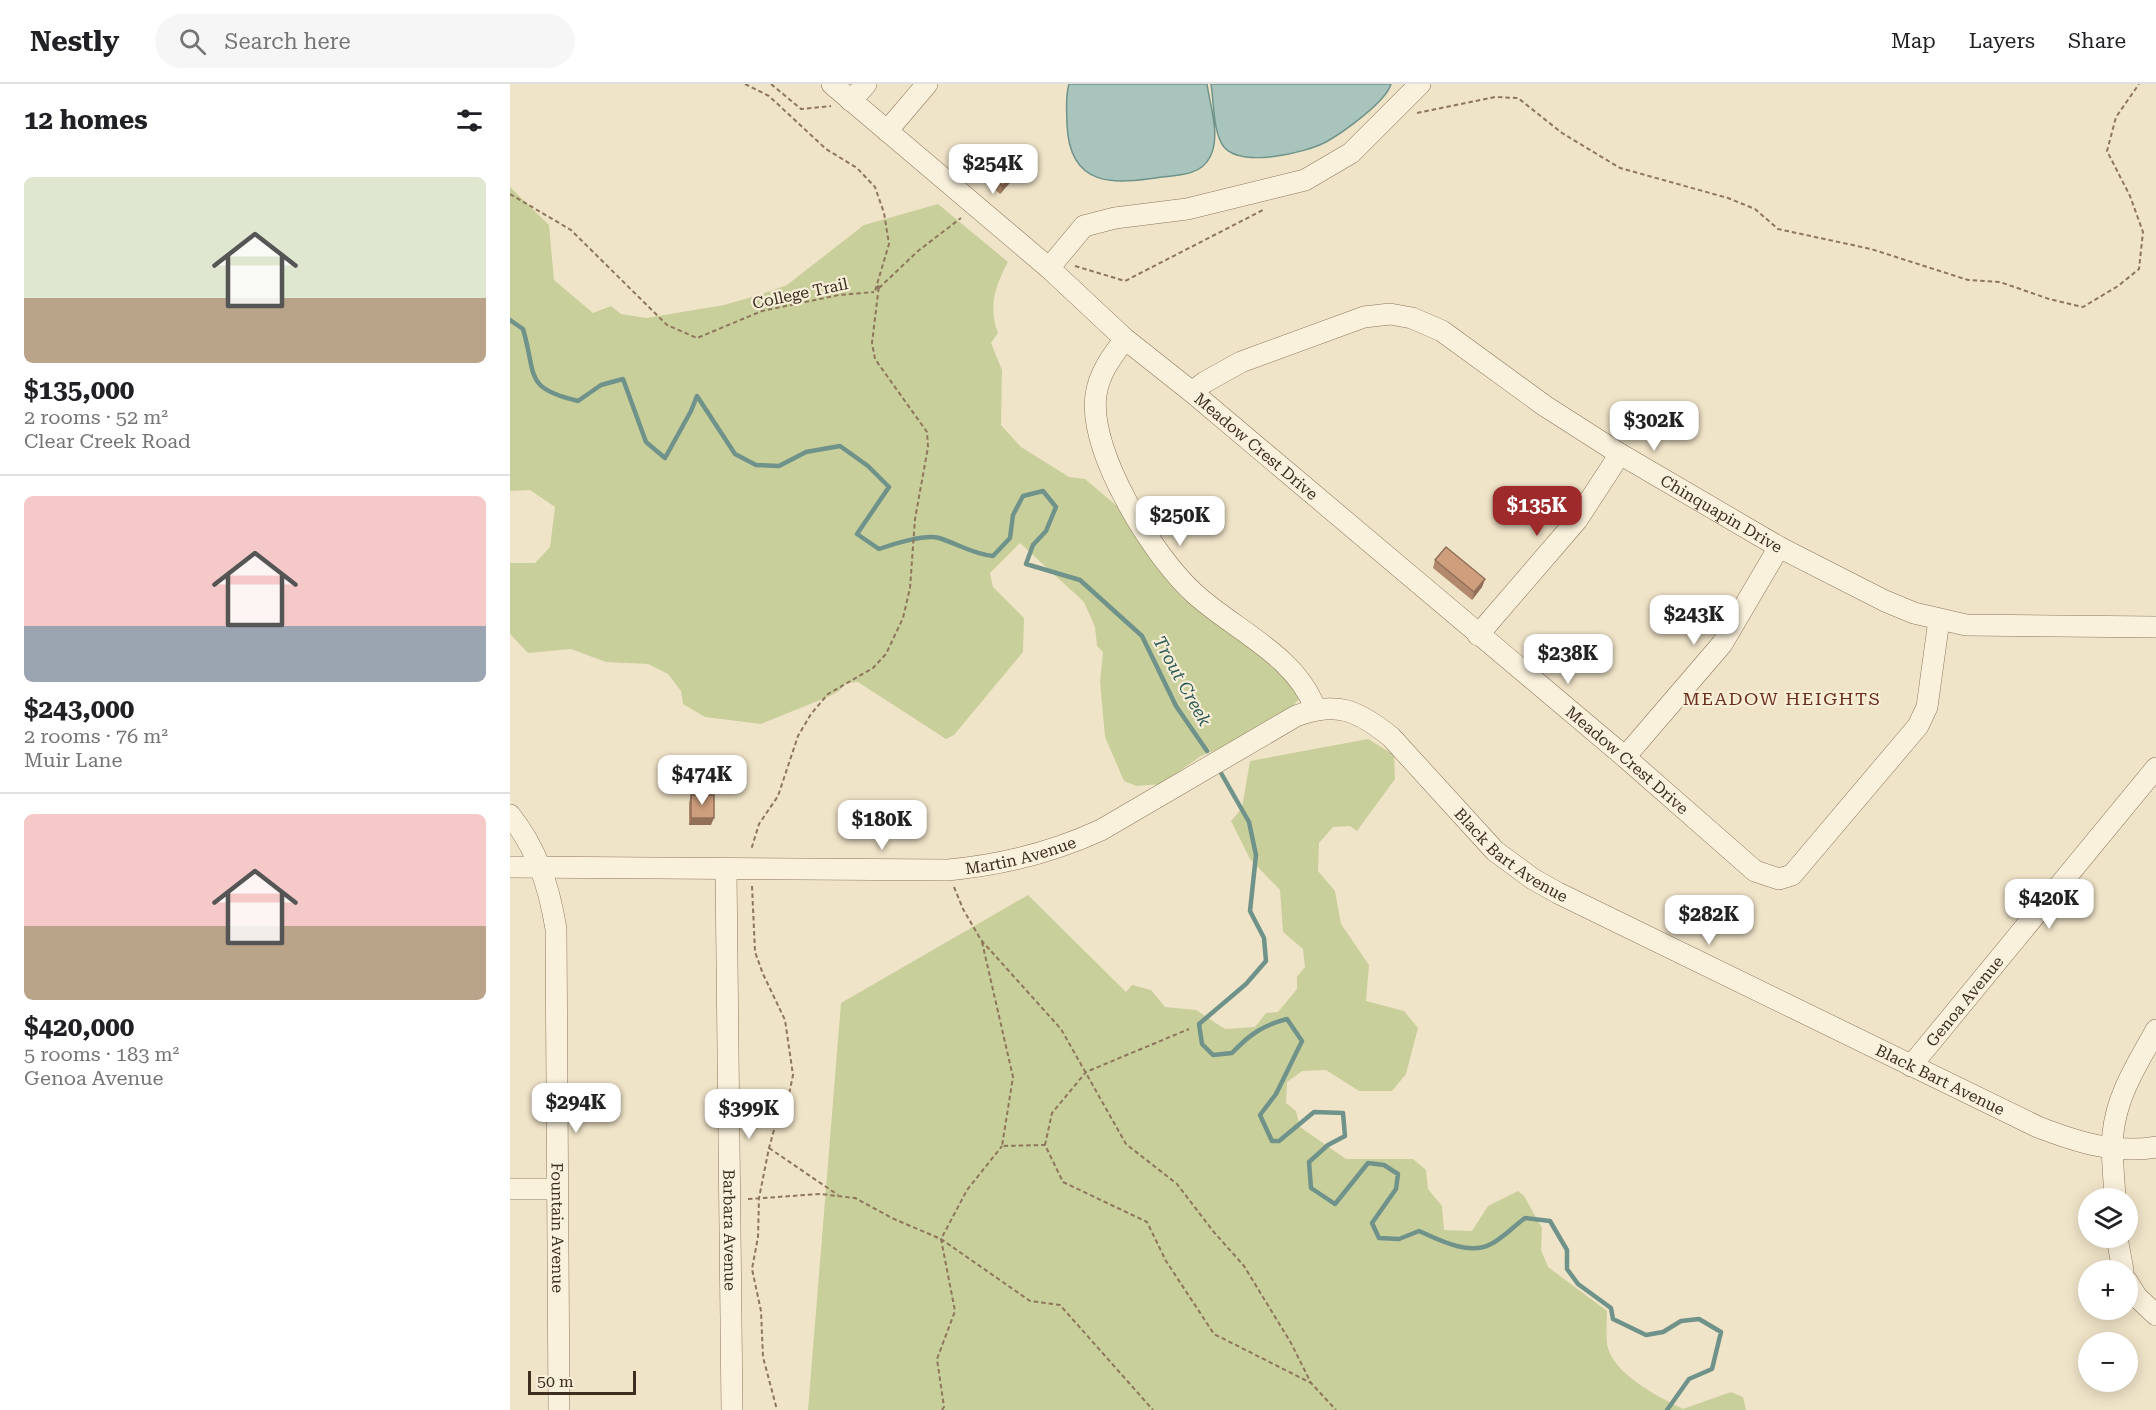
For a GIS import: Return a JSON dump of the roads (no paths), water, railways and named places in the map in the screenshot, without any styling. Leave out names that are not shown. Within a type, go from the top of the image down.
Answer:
[{"type":"street","name":"Meadow Crest Drive","points":[[832,84],[976,206],[1052,264],[1125,339],[1192,392],[1625,757],[1755,871],[1779,879],[1792,875],[1918,726],[1927,707],[1939,620]]},
{"type":"street","points":[[853,102],[866,84]]},
{"type":"street","points":[[887,131],[927,84]]},
{"type":"street","points":[[1052,264],[1084,226],[1115,218],[1187,209],[1305,180],[1351,153],[1419,84]]},
{"type":"street","name":"Chinquapin Drive","points":[[1192,392],[1241,362],[1364,317],[1390,314],[1412,318],[1442,331],[1545,406],[1620,454],[1779,547],[1885,601],[1939,620],[1966,625],[2156,627]]},
{"type":"street","points":[[1125,339],[1107,363],[1096,393],[1096,428],[1108,463],[1151,540],[1181,580],[1211,607],[1288,665],[1304,684],[1315,708]]},
{"type":"street","points":[[1478,635],[1577,520],[1620,454]]},
{"type":"street","points":[[1625,757],[1722,644],[1779,547]]},
{"type":"street","name":"Martin Avenue","points":[[510,867],[948,870],[1010,862],[1070,845],[1131,813],[1272,728],[1315,708]]},
{"type":"street","name":"Black Bart Avenue","points":[[1315,708],[1341,709],[1358,715],[1391,737],[1425,771],[1481,839],[1533,879],[2038,1127],[2091,1146],[2156,1147]]},
{"type":"street","name":"Genoa Avenue","points":[[1911,1066],[2156,768]]},
{"type":"street","name":"Fountain Avenue","points":[[510,815],[527,837],[541,867],[551,899],[556,929],[559,1410]]},
{"type":"street","name":"Barbara Avenue","points":[[726,870],[732,1410]]},
{"type":"street","points":[[2115,1188],[2113,1133],[2124,1086],[2156,1030]]},
{"type":"street","points":[[510,1189],[557,1189]]},
{"type":"street","points":[[2138,1298],[2156,1315]]},
{"type":"water","points":[[1069,84],[1207,84],[1215,130],[1215,140],[1210,157],[1196,171],[1176,176],[1128,181],[1098,178],[1076,161],[1070,146],[1067,125]]},
{"type":"water","points":[[1211,84],[1391,84],[1372,108],[1326,142],[1289,154],[1259,158],[1233,153],[1220,141]]},
{"type":"waterway","name":"Trout Creek","points":[[510,320],[523,329],[535,378],[548,391],[578,401],[601,385],[623,379],[646,442],[665,458],[697,396],[735,454],[756,465],[779,466],[806,452],[840,446],[868,466],[889,487],[857,534],[879,549],[909,540],[933,537],[993,556],[1010,538],[1013,515],[1023,496],[1043,491],[1056,507],[1046,531],[1033,545],[1026,564],[1080,580],[1142,636],[1176,706],[1207,751]]},
{"type":"waterway","name":"Trout Creek","points":[[1221,773],[1249,822],[1256,855],[1250,911],[1264,938],[1266,961],[1246,984],[1199,1024],[1202,1044],[1213,1055],[1232,1053],[1257,1032],[1287,1019],[1302,1041],[1276,1094],[1260,1115],[1272,1141],[1279,1141],[1314,1112],[1343,1113],[1345,1136],[1328,1145],[1309,1162],[1311,1188],[1335,1204],[1368,1163],[1384,1165],[1398,1174],[1396,1189],[1372,1223],[1379,1238],[1399,1239],[1419,1231],[1454,1245],[1473,1248],[1491,1244],[1525,1218],[1550,1221],[1567,1250],[1567,1269],[1578,1284],[1611,1308],[1613,1319],[1646,1335],[1663,1332],[1681,1321],[1699,1319],[1721,1332],[1712,1369],[1689,1379],[1667,1410]]},
{"type":"district","name":"MEADOW HEIGHTS","points":[[1782,699]]}]
